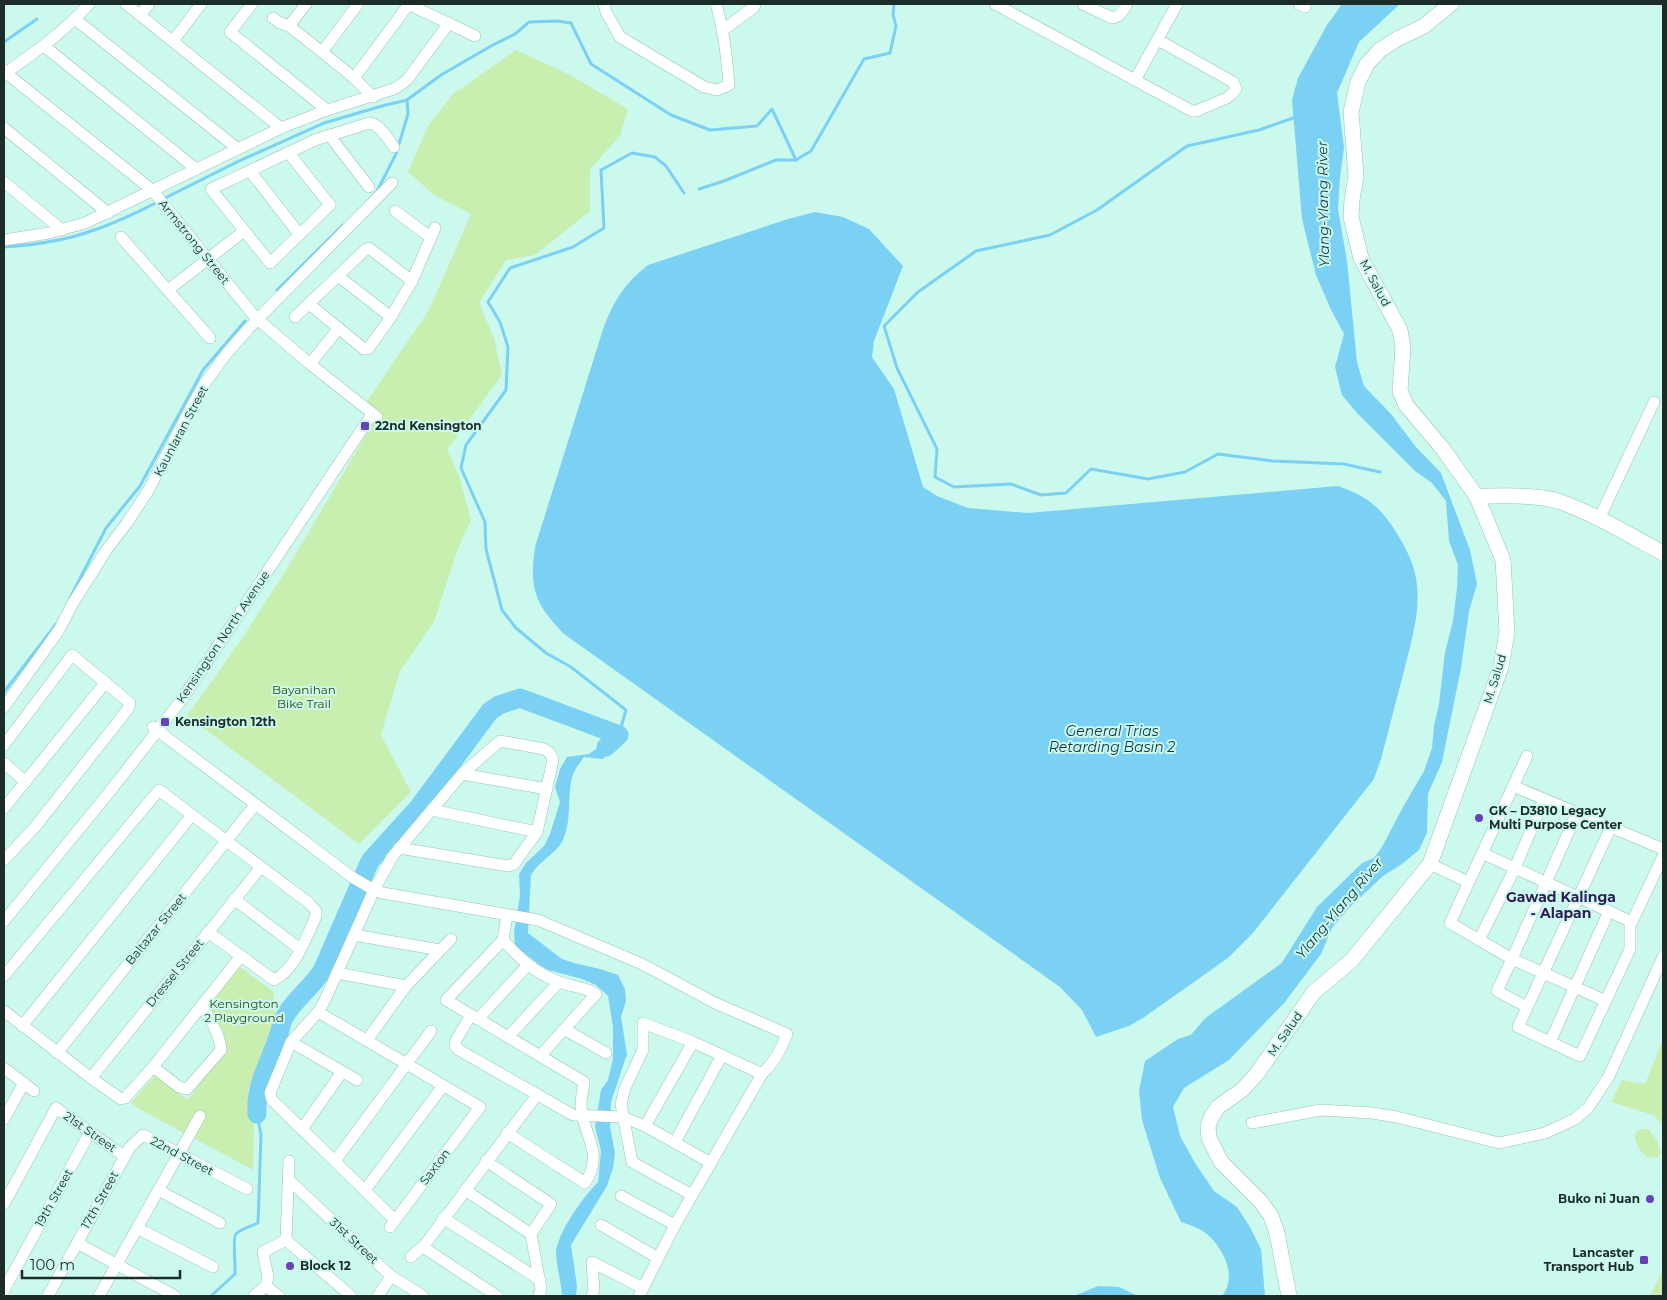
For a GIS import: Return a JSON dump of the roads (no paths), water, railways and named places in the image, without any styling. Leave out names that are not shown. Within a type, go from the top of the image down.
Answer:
[{"type":"street","points":[[5,74],[44,46],[76,19],[89,4]]},
{"type":"street","points":[[126,4],[280,128]]},
{"type":"street","points":[[140,15],[148,4]]},
{"type":"street","points":[[173,41],[201,4]]},
{"type":"street","points":[[252,4],[230,32],[327,110]]},
{"type":"street","points":[[289,26],[306,4]]},
{"type":"street","points":[[322,52],[358,4]]},
{"type":"street","points":[[354,78],[408,4],[475,36]]},
{"type":"street","points":[[604,4],[620,37],[704,87],[717,90],[729,86],[722,31],[716,4]]},
{"type":"street","points":[[722,31],[755,6],[755,4]]},
{"type":"street","points":[[995,4],[1192,111],[1227,98],[1232,94],[1236,88],[1233,82],[1158,40]]},
{"type":"street","points":[[1083,4],[1106,17],[1117,18],[1127,4]]},
{"type":"street","points":[[1135,80],[1177,4]]},
{"type":"street","name":"M. Salud","points":[[1289,1296],[1277,1233],[1271,1216],[1261,1202],[1221,1162],[1209,1138],[1208,1126],[1218,1107],[1242,1090],[1256,1075],[1314,992],[1352,960],[1430,864],[1501,667],[1507,632],[1502,560],[1477,497],[1443,449],[1406,405],[1400,391],[1403,347],[1400,330],[1361,258],[1351,217],[1356,176],[1351,112],[1358,82],[1367,64],[1380,50],[1397,39],[1424,26],[1450,4]]},
{"type":"street","points":[[273,18],[289,26],[322,52],[354,78],[373,97]]},
{"type":"street","points":[[76,19],[238,149]]},
{"type":"street","points":[[5,238],[62,230],[86,223],[155,193],[196,169],[280,128],[327,110],[394,89],[407,80],[449,23]]},
{"type":"street","points":[[44,46],[196,169]]},
{"type":"street","name":"Armstrong Street","points":[[5,74],[155,193],[258,319],[374,416]]},
{"type":"street","points":[[288,152],[330,204],[270,263],[211,189],[288,152],[329,135],[370,123],[378,127],[394,147]]},
{"type":"street","points":[[4,128],[108,213]]},
{"type":"street","points":[[329,135],[369,187]]},
{"type":"street","points":[[250,171],[299,234]]},
{"type":"street","points":[[4,182],[62,230]]},
{"type":"street","name":"Kaunlaran Street","points":[[4,707],[59,630],[98,563],[148,491],[205,383],[231,348],[258,319],[392,183]]},
{"type":"street","points":[[309,304],[364,349],[368,349],[391,317],[412,281],[432,233],[394,211]]},
{"type":"street","points":[[168,290],[244,231]]},
{"type":"street","points":[[121,237],[210,338]]},
{"type":"street","points":[[295,317],[369,248],[412,281]]},
{"type":"street","points":[[338,276],[391,317]]},
{"type":"street","points":[[310,364],[339,328]]},
{"type":"street","points":[[1599,519],[1654,402]]},
{"type":"street","name":"Kensington North Avenue","points":[[4,921],[156,729],[183,698],[374,416]]},
{"type":"street","points":[[1477,497],[1550,499],[1599,519],[1663,553]]},
{"type":"street","points":[[4,745],[72,655],[129,700],[130,706],[35,827],[4,860]]},
{"type":"street","points":[[4,808],[106,682]]},
{"type":"street","points":[[156,729],[352,877],[372,888],[383,893],[538,920],[642,964],[716,1003],[787,1034],[780,1052],[769,1068],[762,1074],[692,1194],[641,1292],[592,1262],[594,1291],[592,1296]]},
{"type":"street","points":[[318,1012],[443,1086],[365,1190],[270,1096],[291,1042],[318,1012],[354,935],[372,888],[399,848],[462,774],[500,741],[544,749],[550,752],[553,760],[537,832],[514,864],[508,866],[399,848]]},
{"type":"street","points":[[1527,756],[1450,923],[1512,960],[1606,1001]]},
{"type":"street","points":[[4,763],[26,782]]},
{"type":"street","points":[[462,774],[547,789]]},
{"type":"street","points":[[1513,786],[1663,849]]},
{"type":"street","points":[[4,976],[159,790],[310,903],[316,911],[316,916],[294,961],[279,978],[274,980],[208,932]]},
{"type":"street","points":[[1479,940],[1515,868],[1544,799]]},
{"type":"street","name":"Baltazar Street","points":[[57,1052],[256,805]]},
{"type":"street","points":[[432,810],[537,832]]},
{"type":"street","points":[[1527,1007],[1496,991],[1512,960],[1577,813]]},
{"type":"street","points":[[22,1026],[192,815]]},
{"type":"street","points":[[1611,827],[1518,1027],[1580,1056],[1630,949],[1630,926],[1663,856]]},
{"type":"street","points":[[1482,853],[1632,922]]},
{"type":"street","points":[[1430,864],[1468,882]]},
{"type":"street","name":"Dressel Street","points":[[91,1078],[261,867]]},
{"type":"street","points":[[234,899],[300,949]]},
{"type":"street","points":[[1550,1042],[1609,911]]},
{"type":"street","points":[[507,1133],[585,1183],[591,1174],[594,1159],[589,1116],[581,1105],[584,1082],[446,1000],[503,940],[510,916]]},
{"type":"street","points":[[354,935],[440,950]]},
{"type":"street","points":[[367,1040],[406,986],[451,939]]},
{"type":"street","points":[[503,940],[528,965],[558,982],[586,988],[596,994],[540,1056]]},
{"type":"street","points":[[4,1011],[91,1078],[122,1098],[125,1098],[153,1067],[241,956]]},
{"type":"street","points":[[1252,1123],[1320,1110],[1372,1113],[1397,1117],[1499,1143],[1545,1133],[1575,1119],[1588,1108],[1609,1076],[1663,960]]},
{"type":"street","points":[[528,965],[474,1017],[456,1040],[455,1046],[573,1115],[617,1116],[645,1126],[711,1162]]},
{"type":"street","points":[[337,973],[406,986]]},
{"type":"street","points":[[508,1037],[558,982]]},
{"type":"street","points":[[153,1067],[179,1087],[187,1089],[221,1050],[220,1041],[202,1006]]},
{"type":"street","points":[[692,1194],[632,1162],[617,1116],[622,1097],[644,1050],[643,1023],[693,1042],[721,1057],[762,1074]]},
{"type":"street","points":[[564,1029],[606,1054]]},
{"type":"street","points":[[335,1161],[431,1031]]},
{"type":"street","points":[[291,1042],[357,1080]]},
{"type":"street","points":[[645,1126],[693,1042]]},
{"type":"street","points":[[675,1142],[721,1057]]},
{"type":"street","points":[[4,1068],[34,1091]]},
{"type":"street","points":[[302,1129],[342,1072]]},
{"type":"street","points":[[4,1119],[24,1084]]},
{"type":"street","name":"Saxton","points":[[365,1190],[393,1223],[480,1108],[443,1086]]},
{"type":"street","points":[[411,1258],[415,1252],[423,1247],[537,1095]]},
{"type":"street","name":"21st Street","points":[[4,1204],[56,1108],[124,1156]]},
{"type":"street","points":[[99,1296],[200,1116]]},
{"type":"street","name":"19th Street","points":[[4,1290],[90,1132]]},
{"type":"street","name":"22nd Street","points":[[124,1156],[130,1147],[143,1135],[247,1189]]},
{"type":"street","name":"17th Street","points":[[48,1296],[124,1156]]},
{"type":"street","points":[[286,1240],[290,1162]]},
{"type":"street","points":[[486,1162],[551,1204],[532,1234],[540,1280],[541,1289],[539,1296]]},
{"type":"street","name":"31st Street","points":[[289,1180],[391,1276],[423,1296]]},
{"type":"street","points":[[158,1190],[220,1223]]},
{"type":"street","points":[[465,1190],[532,1234]]},
{"type":"street","points":[[621,1196],[675,1225]]},
{"type":"street","points":[[443,1218],[540,1280]]},
{"type":"street","points":[[601,1225],[658,1258]]},
{"type":"street","points":[[137,1228],[212,1267]]},
{"type":"street","points":[[254,1296],[266,1286],[268,1277],[263,1252],[286,1240]]},
{"type":"street","points":[[286,1240],[351,1296]]},
{"type":"street","points":[[77,1244],[116,1265],[153,1291],[175,1296]]},
{"type":"street","points":[[423,1247],[497,1296]]},
{"type":"street","points":[[378,1296],[391,1276]]},
{"type":"street","points":[[266,1286],[280,1296]]},
{"type":"water","points":[[1342,4],[1400,4],[1359,42],[1337,93],[1344,147],[1338,209],[1347,261],[1357,362],[1364,386],[1391,414],[1416,447],[1441,473],[1470,550],[1477,584],[1469,611],[1461,668],[1442,762],[1428,794],[1427,833],[1419,850],[1383,876],[1349,908],[1332,928],[1321,954],[1285,1002],[1229,1060],[1184,1088],[1173,1107],[1180,1136],[1195,1163],[1214,1191],[1237,1207],[1261,1249],[1265,1296],[1222,1296],[1229,1281],[1229,1273],[1220,1249],[1206,1234],[1181,1222],[1160,1178],[1142,1120],[1139,1091],[1145,1061],[1178,1039],[1212,1028],[1251,1007],[1263,993],[1317,907],[1362,863],[1374,858],[1382,847],[1424,771],[1432,748],[1445,652],[1453,621],[1457,588],[1458,565],[1449,541],[1446,501],[1432,483],[1415,471],[1357,413],[1342,395],[1335,367],[1344,334],[1316,275],[1302,219],[1292,100],[1298,78],[1327,25]]},
{"type":"water","name":"General Trias Retarding Basin 2","points":[[815,212],[843,217],[869,229],[903,266],[874,341],[872,357],[894,389],[923,487],[937,496],[968,508],[1028,513],[1338,486],[1364,498],[1378,509],[1390,523],[1407,551],[1416,578],[1418,596],[1414,628],[1384,748],[1374,779],[1253,933],[1228,958],[1129,1026],[1096,1037],[1082,1010],[1060,987],[564,634],[546,614],[536,595],[533,574],[535,547],[604,326],[622,292],[648,265]]},
{"type":"water","points":[[622,724],[626,731],[603,759],[584,757],[576,769],[572,777],[568,825],[563,840],[531,875],[528,933],[562,959],[618,975],[625,989],[626,1001],[621,1017],[627,1054],[611,1102],[610,1127],[615,1153],[613,1168],[607,1186],[571,1245],[577,1286],[576,1296],[562,1296],[556,1254],[557,1246],[572,1216],[598,1182],[601,1151],[595,1127],[601,1090],[608,1080],[613,1059],[613,1027],[608,996],[596,985],[582,979],[548,970],[515,946],[514,932],[520,896],[519,874],[526,863],[544,846],[550,834],[560,802],[555,787],[560,769],[567,757],[589,754],[603,744]]},
{"type":"water","points":[[1098,1286],[1119,1287],[1138,1296],[1074,1296]]},
{"type":"waterway","points":[[699,189],[776,160],[796,160],[811,151],[864,59],[890,53],[896,26],[893,14],[894,4]]},
{"type":"waterway","points":[[4,42],[37,19]]},
{"type":"waterway","points":[[377,191],[396,154],[408,114],[407,100],[441,75],[515,34],[529,22],[557,21],[571,23],[591,64],[671,115],[710,130],[757,126],[772,109],[796,160]]},
{"type":"waterway","points":[[163,199],[239,161],[324,123],[407,100]]},
{"type":"waterway","points":[[1296,117],[1259,130],[1187,146],[1097,210],[1050,235],[976,251],[918,292],[884,326],[897,368],[937,449],[935,477],[954,487],[1011,484],[1041,495],[1066,493],[1091,469],[1148,479],[1185,472],[1218,454],[1273,461],[1344,464],[1380,472]]},
{"type":"waterway","points":[[621,727],[626,710],[571,667],[546,653],[516,628],[502,610],[486,549],[485,522],[461,468],[466,445],[506,390],[508,347],[500,322],[488,302],[510,268],[573,247],[604,228],[601,170],[632,153],[655,157],[666,166],[684,193]]},
{"type":"waterway","points":[[4,247],[49,242],[83,234],[118,221],[158,202]]},
{"type":"waterway","points":[[277,290],[343,225]]},
{"type":"waterway","points":[[70,598],[106,528],[140,486],[203,370],[245,321]]},
{"type":"waterway","points":[[4,692],[57,623]]},
{"type":"waterway","points":[[257,1114],[260,1084],[284,1018],[322,971],[370,861],[418,808],[490,711],[499,705],[520,698],[619,735],[606,747]]},
{"type":"waterway","name":"Ylang-Ylang River","points":[[1192,1048],[1212,1025],[1287,971]]},
{"type":"waterway","points":[[211,1296],[235,1274],[234,1241],[236,1234],[258,1223],[261,1135],[257,1114]]},
{"type":"place","name":"22nd Kensington","points":[[365,426]]},
{"type":"place","name":"Kensington 12th","points":[[165,722]]},
{"type":"place","name":"GK – D3810 Legacy Multi Purpose Center","points":[[1479,818]]},
{"type":"place","name":"Buko ni Juan","points":[[1650,1199]]},
{"type":"place","name":"Lancaster Transport Hub","points":[[1644,1260]]},
{"type":"place","name":"Block 12","points":[[290,1266]]},
{"type":"district","name":"Gawad Kalinga - Alapan","points":[[1561,906]]},
{"type":"park label","name":"Bayanihan Bike Trail","points":[[304,697]]},
{"type":"park label","name":"Kensington 2 Playground","points":[[244,1011]]}]
